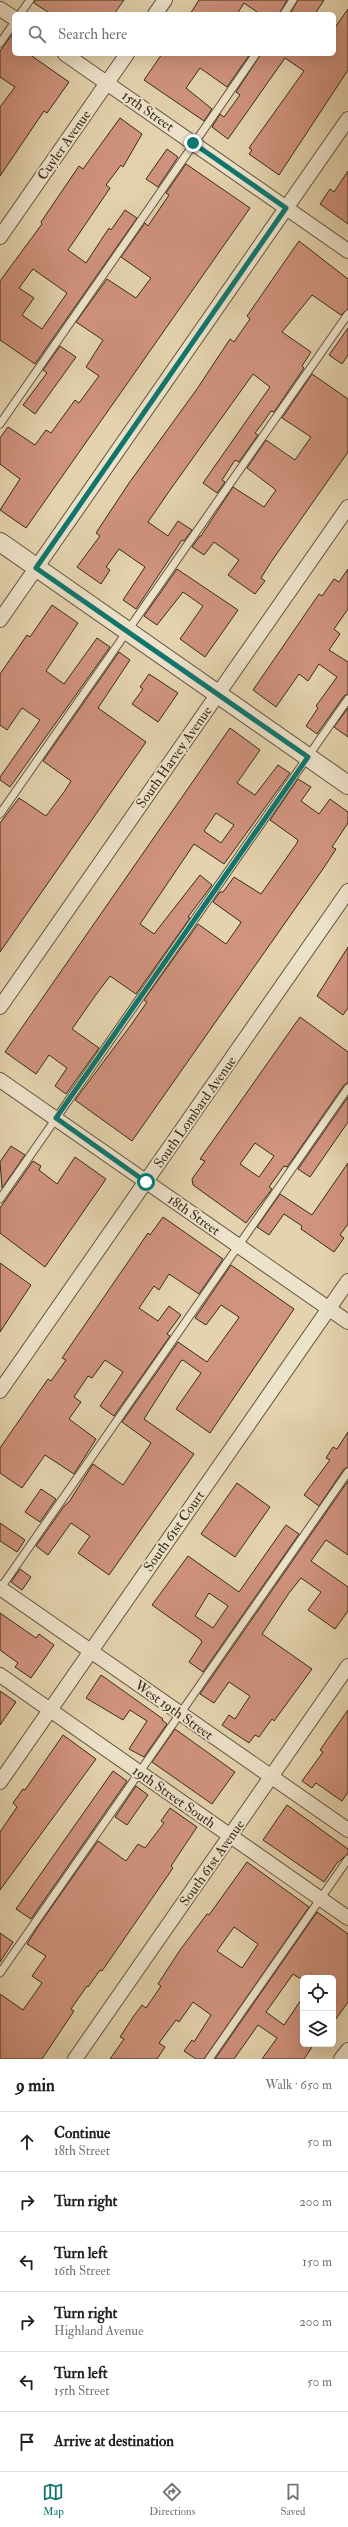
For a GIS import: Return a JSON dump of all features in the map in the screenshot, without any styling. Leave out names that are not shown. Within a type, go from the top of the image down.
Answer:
[{"type":"street","points":[[156,12],[165,0]]},
{"type":"street","points":[[0,9],[12,17]]},
{"type":"street","name":"15th Street","points":[[68,56],[348,251]]},
{"type":"street","name":"Cuyler Avenue","points":[[0,237],[126,56]]},
{"type":"street","points":[[0,620],[348,119]]},
{"type":"street","name":"South Harvey Avenue","points":[[0,1007],[348,507]]},
{"type":"street","points":[[0,542],[348,785]]},
{"type":"street","name":"South Lombard Avenue","points":[[0,1391],[348,891]]},
{"type":"street","name":"18th Street","points":[[0,1080],[348,1322]]},
{"type":"street","name":"South 61st Court","points":[[0,1782],[348,1281]]},
{"type":"street","name":"West 19th Street","points":[[0,1588],[179,1714],[348,1830]]},
{"type":"street","name":"South 61st Avenue","points":[[75,2059],[348,1666]]},
{"type":"street","name":"19th Street South","points":[[0,1675],[348,1918]]},
{"type":"street","points":[[341,2059],[348,2050]]},
{"type":"lane","points":[[21,12],[30,0]]},
{"type":"lane","points":[[285,12],[294,0]]},
{"type":"lane","points":[[0,43],[12,26]]},
{"type":"lane","points":[[0,424],[255,56]]},
{"type":"lane","points":[[0,814],[348,314]]},
{"type":"lane","points":[[0,1198],[348,699]]},
{"type":"lane","points":[[0,1588],[348,1088]]},
{"type":"lane","points":[[0,1973],[348,1472]]},
{"type":"lane","points":[[209,2059],[348,1859]]},
{"type":"building","points":[[35,0],[124,0],[115,12],[48,12],[34,3]]},
{"type":"building","points":[[199,0],[287,0],[280,12],[257,12],[244,3],[238,12],[191,12]]},
{"type":"building","points":[[298,0],[324,0],[316,12],[291,12]]},
{"type":"building","points":[[348,9],[348,70],[279,175],[249,154],[252,150],[249,148],[304,71],[285,58],[228,139],[212,127],[220,114],[224,117],[240,95],[236,92],[260,56],[336,56],[336,26]]},
{"type":"building","points":[[12,35],[12,56],[32,56],[69,82],[47,113],[44,111],[0,176],[0,107],[15,87],[0,77],[0,51]]},
{"type":"building","points":[[161,56],[249,56],[227,87],[200,68],[186,88],[212,109],[204,121],[144,80]]},
{"type":"building","points":[[120,118],[142,134],[123,167],[121,165],[106,185],[110,188],[68,250],[86,263],[109,228],[111,230],[125,210],[137,218],[35,364],[0,340],[0,281],[42,224],[41,222],[79,166],[83,169]],"holes":[[[33,269],[67,293],[42,329],[22,315],[34,298],[19,288]]]},
{"type":"building","points":[[167,149],[178,157],[158,187],[146,179]]},
{"type":"building","points":[[186,164],[250,208],[26,528],[0,510],[20,479],[0,464],[0,438],[8,427],[35,445],[46,430],[51,433],[75,400],[79,403],[99,376],[86,367],[103,340],[76,322],[107,279],[136,298],[151,278],[121,257],[145,223],[148,226],[169,195],[166,193]]},
{"type":"building","points":[[348,171],[348,224],[320,204],[330,189],[334,192]]},
{"type":"building","points":[[299,241],[348,279],[348,309],[341,315],[312,295],[282,332],[311,352],[302,366],[304,368],[274,412],[271,411],[255,433],[258,435],[239,462],[235,460],[222,480],[225,482],[217,493],[203,483],[270,387],[253,374],[170,490],[148,522],[168,536],[178,521],[192,530],[184,541],[182,540],[136,609],[123,600],[145,567],[119,549],[106,567],[110,570],[101,584],[77,567],[100,536],[96,533],[129,483],[197,389],[230,339],[234,342],[250,319],[247,316]]},
{"type":"building","points":[[348,328],[348,355],[342,364],[329,355]]},
{"type":"building","points":[[60,346],[76,357],[35,414],[23,405],[47,373],[43,370]]},
{"type":"building","points":[[312,374],[348,399],[348,452],[271,562],[261,578],[265,581],[255,594],[228,575],[239,560],[214,542],[204,555],[192,547],[201,536],[233,487],[264,507],[276,490],[247,468],[266,440],[295,460],[311,437],[282,418]]},
{"type":"building","points":[[177,569],[238,610],[205,657],[180,639],[203,606],[183,592],[157,625],[144,616]]},
{"type":"building","points":[[348,569],[348,609],[334,629],[340,634],[329,650],[348,662],[348,694],[344,696],[317,734],[306,726],[318,708],[316,706],[337,677],[319,664],[308,681],[299,674],[276,707],[253,690],[319,594],[322,596],[334,579],[339,582]]},
{"type":"building","points":[[52,605],[78,623],[46,671],[64,684],[97,638],[110,647],[10,787],[0,780],[0,777],[40,720],[22,708],[7,730],[0,725],[0,674],[27,635],[30,637]]},
{"type":"building","points":[[119,652],[130,660],[98,708],[146,742],[0,952],[0,823],[19,798],[46,816],[64,792],[71,781],[43,761]]},
{"type":"building","points":[[149,674],[178,693],[158,722],[132,704],[143,689],[140,687]]},
{"type":"building","points":[[348,708],[348,737],[334,727]]},
{"type":"building","points":[[230,728],[260,750],[237,783],[255,795],[278,765],[290,773],[224,864],[194,844],[140,924],[154,934],[200,875],[212,885],[188,917],[190,918],[136,994],[110,976],[95,996],[72,1029],[99,1048],[66,1094],[55,1086],[67,1068],[49,1055],[36,1074],[5,1052]],"holes":[[[216,813],[234,825],[221,843],[204,831]]]},
{"type":"building","points":[[298,779],[311,787],[301,801],[319,814],[330,799],[348,812],[348,823],[332,847],[336,849],[325,866],[132,1141],[75,1100],[131,1025],[147,1002],[144,1000],[198,924],[226,944],[240,924],[241,922],[213,902],[220,892],[223,892],[234,877],[261,894],[297,843],[298,840],[270,820]]},
{"type":"building","points":[[348,947],[348,1008],[343,1015],[317,996]]},
{"type":"building","points":[[300,1017],[348,1052],[348,1083],[344,1085],[287,1167],[284,1166],[269,1187],[272,1189],[246,1223],[193,1185],[192,1179],[205,1161],[200,1159]],"holes":[[[255,1143],[274,1156],[259,1177],[240,1164]]]},
{"type":"building","points":[[348,1097],[348,1122],[310,1177],[298,1169]]},
{"type":"building","points":[[11,1146],[25,1155],[2,1188],[0,1162]]},
{"type":"building","points":[[75,1157],[106,1179],[45,1267],[0,1233],[0,1208],[33,1161],[41,1166],[39,1170],[57,1184]]},
{"type":"building","points":[[348,1163],[348,1224],[340,1235],[344,1238],[334,1252],[301,1229],[302,1226],[284,1214],[269,1235],[257,1227],[280,1194],[312,1215]]},
{"type":"building","points":[[163,1217],[223,1259],[199,1294],[169,1274],[159,1290],[154,1286],[139,1308],[158,1321],[169,1306],[181,1315],[167,1334],[170,1336],[114,1416],[100,1406],[123,1372],[105,1360],[92,1378],[88,1376],[74,1397],[81,1402],[69,1419],[96,1439],[74,1474],[45,1455],[22,1488],[0,1473],[0,1448],[48,1379],[51,1381],[66,1360],[62,1358],[148,1233],[150,1235]]},
{"type":"building","points":[[0,1263],[31,1285],[0,1332]]},
{"type":"building","points":[[231,1265],[294,1309],[210,1433],[176,1409],[201,1373],[183,1360],[181,1361],[144,1419],[194,1454],[109,1575],[78,1553],[90,1536],[71,1523],[48,1555],[36,1546],[65,1505],[69,1502],[93,1464],[123,1485],[151,1443],[122,1422],[178,1342],[207,1362],[238,1319],[239,1317],[221,1305],[206,1325],[195,1318]]},
{"type":"building","points":[[348,1432],[348,1467],[344,1469],[319,1506],[304,1495],[330,1460],[326,1458],[333,1447],[337,1449]]},
{"type":"building","points":[[348,1481],[348,1555],[326,1540],[311,1561],[348,1587],[348,1611],[335,1629],[308,1610],[321,1592],[301,1578],[289,1593],[262,1634],[312,1669],[274,1721],[272,1719],[259,1737],[255,1735],[249,1743],[222,1725],[229,1715],[235,1719],[250,1696],[229,1682],[214,1703],[200,1694]]},
{"type":"building","points":[[237,1483],[270,1507],[235,1557],[201,1534]]},
{"type":"building","points":[[41,1489],[56,1499],[40,1522],[25,1512]]},
{"type":"building","points":[[0,1523],[25,1540],[17,1552],[0,1541]]},
{"type":"building","points":[[286,1525],[299,1534],[203,1672],[189,1662],[202,1642],[200,1639],[152,1605],[188,1556],[239,1592]],"holes":[[[209,1593],[228,1606],[213,1628],[195,1616]]]},
{"type":"building","points":[[20,1569],[31,1577],[22,1590],[11,1582]]},
{"type":"building","points":[[0,1613],[36,1638],[39,1634],[54,1645],[31,1678],[15,1667],[18,1663],[0,1650]]},
{"type":"building","points":[[101,1675],[163,1719],[162,1720],[167,1724],[144,1757],[129,1749],[147,1721],[130,1710],[123,1720],[86,1698]]},
{"type":"building","points":[[0,1691],[16,1702],[0,1725]]},
{"type":"building","points":[[348,1710],[348,1792],[342,1801],[316,1783],[312,1788],[302,1781],[323,1752],[320,1750]]},
{"type":"building","points":[[175,1729],[235,1772],[212,1804],[152,1762]]},
{"type":"building","points":[[63,1735],[96,1759],[0,1890],[0,1832],[17,1807],[13,1803],[23,1789],[25,1790]]},
{"type":"building","points":[[113,1771],[127,1781],[31,1919],[16,1909]]},
{"type":"building","points":[[136,1786],[148,1795],[127,1825],[115,1817]]},
{"type":"building","points":[[287,1805],[348,1849],[348,1854],[337,1863],[324,1882],[263,1840]]},
{"type":"building","points":[[170,1808],[197,1827],[171,1866],[173,1868],[102,1971],[100,1970],[71,2009],[74,2011],[42,2059],[0,2059],[0,1994],[23,2010],[42,1983],[32,1976],[46,1956],[27,1944],[39,1925],[98,1841],[126,1861],[138,1844],[145,1848],[164,1823],[161,1821]]},
{"type":"building","points":[[247,1862],[309,1907],[204,2059],[196,2059],[184,2051],[192,2040],[194,2042],[211,2015],[193,2002],[179,2022],[176,2020],[159,2043],[165,2047],[157,2059],[110,2059],[124,2039],[120,2037],[133,2017],[142,2005],[146,2008],[161,1986],[158,1984],[180,1950],[207,1914],[209,1915]],"holes":[[[234,1927],[258,1944],[242,1968],[217,1951]]]},
{"type":"building","points":[[317,1912],[348,1934],[348,2002],[336,2019],[336,1975],[300,1975],[299,1978],[293,1974],[266,2012],[284,2025],[300,2001],[300,2047],[312,2047],[304,2059],[262,2059],[277,2038],[258,2025],[234,2059],[215,2059]]},
{"type":"building","points":[[0,1933],[13,1942],[0,1962]]},
{"type":"route","points":[[146,1182],[56,1118],[308,757],[36,568],[286,208],[193,143]]}]
